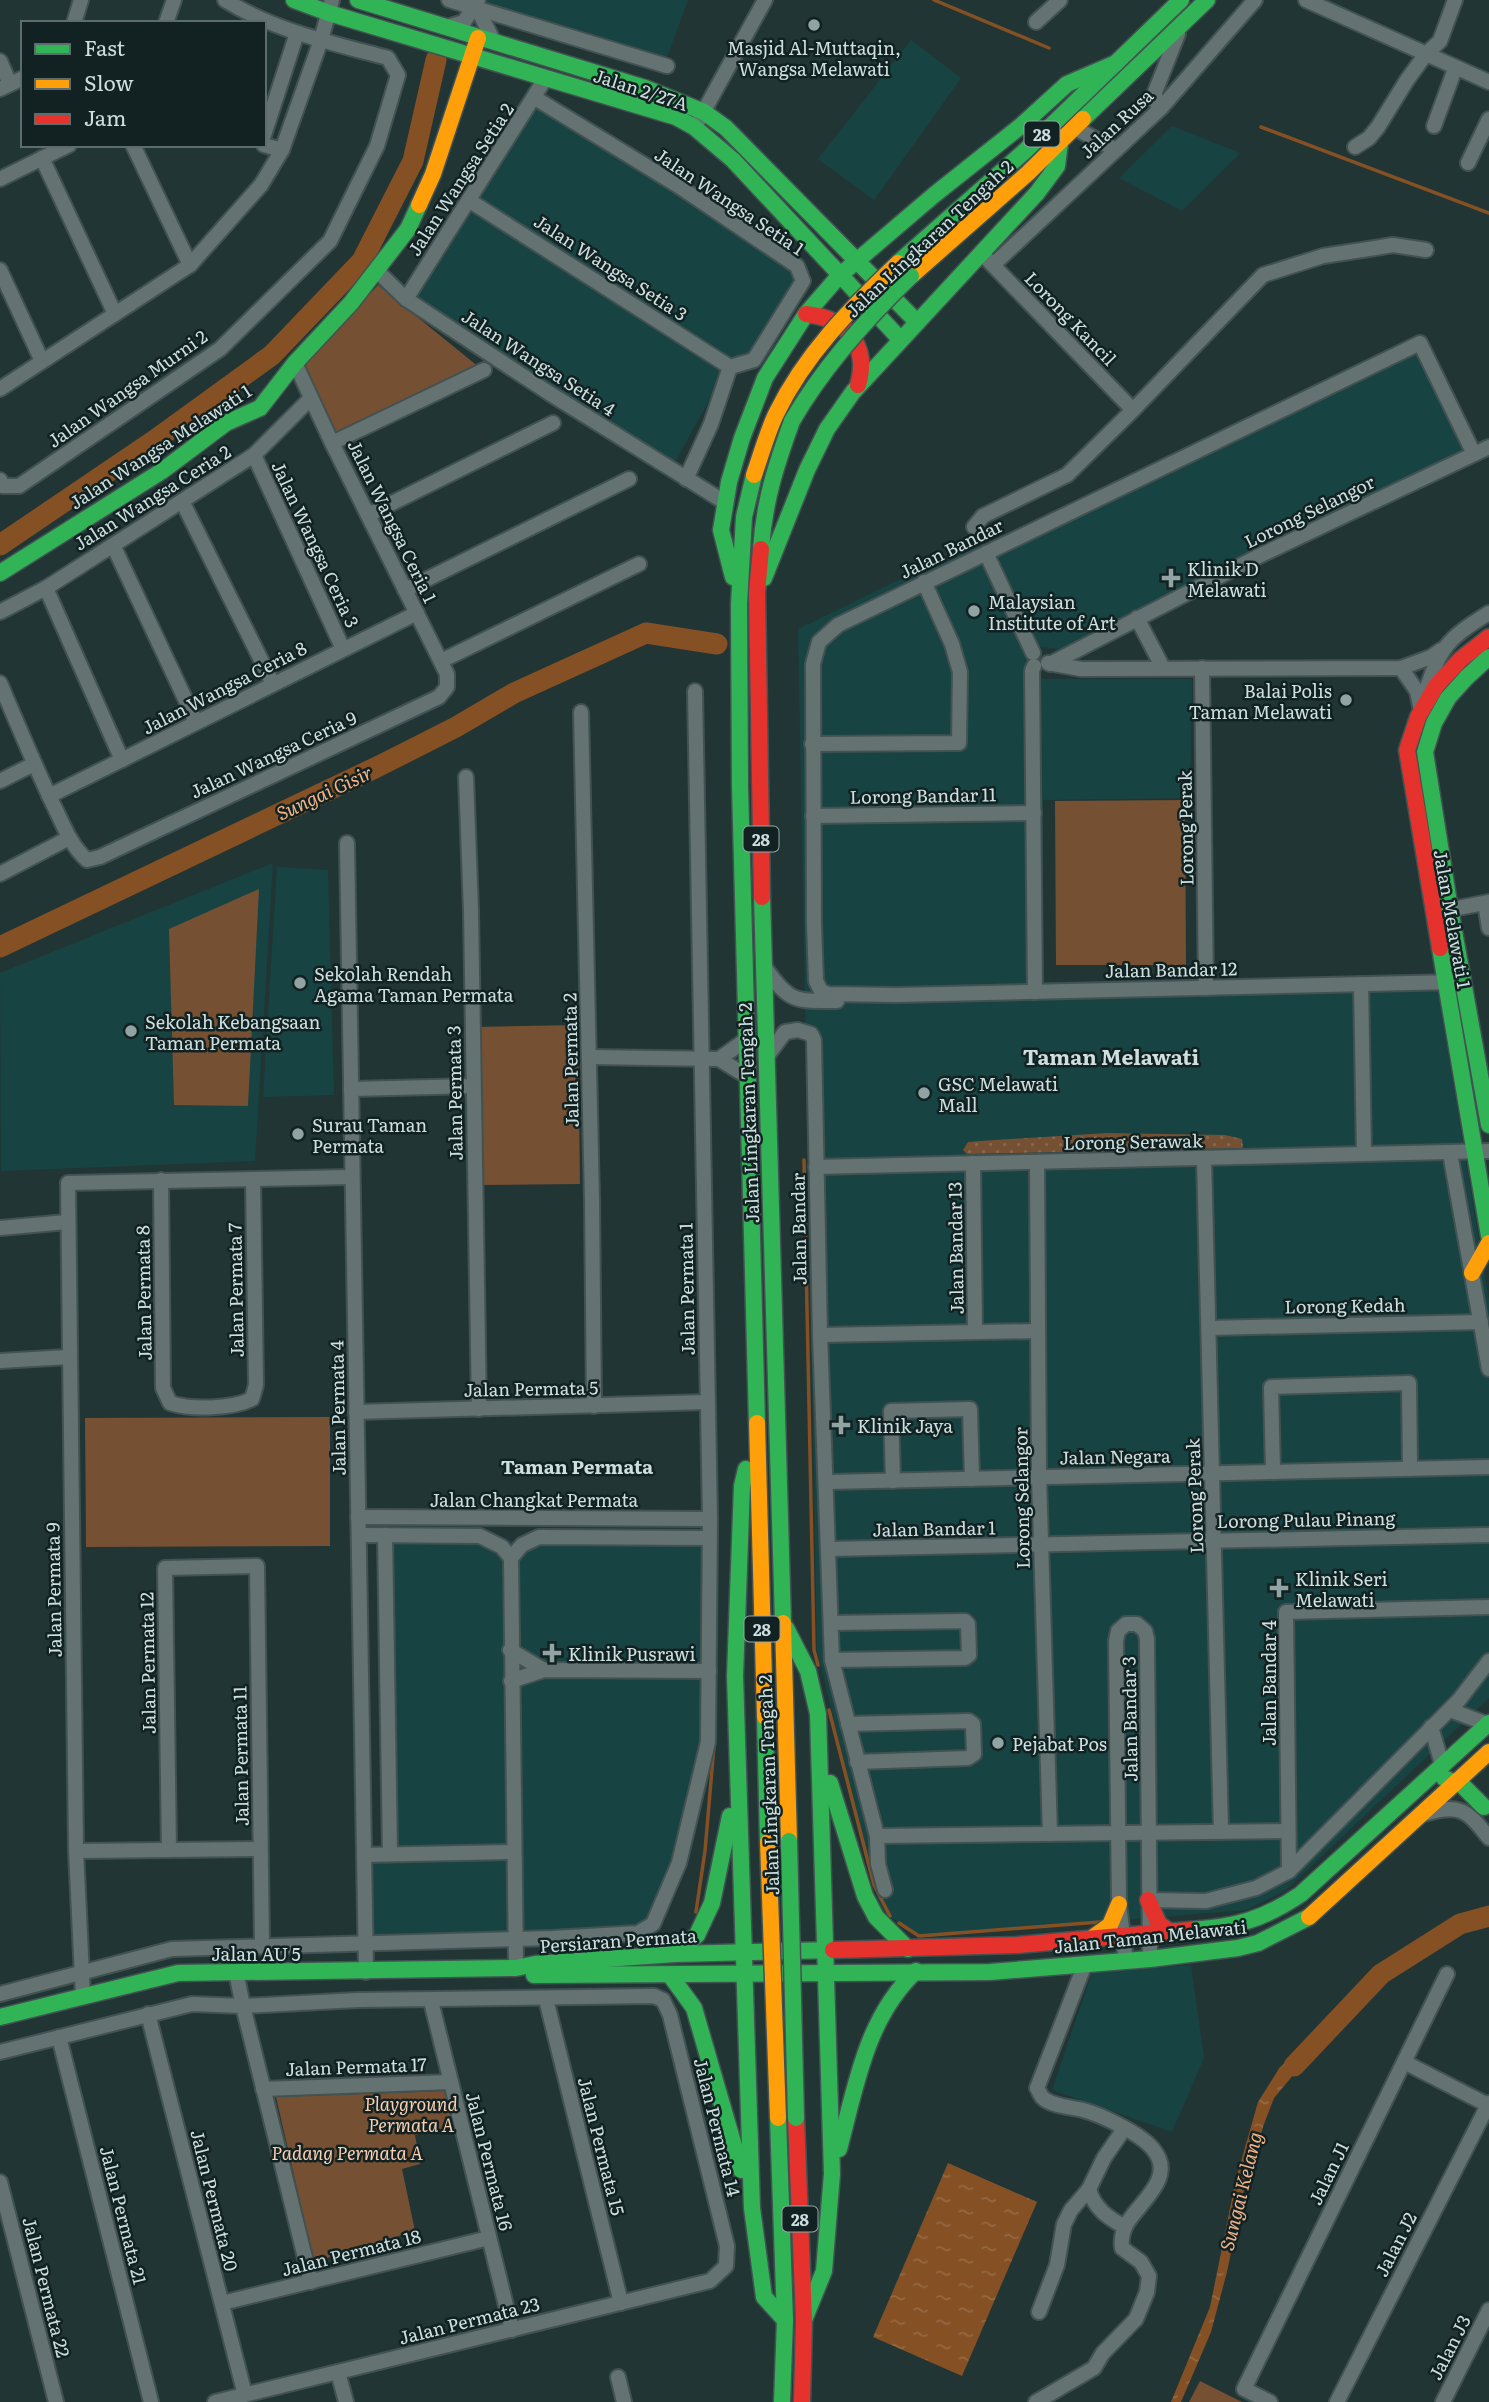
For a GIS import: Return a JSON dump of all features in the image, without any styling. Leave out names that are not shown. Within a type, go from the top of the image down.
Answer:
[{"type":"main road","name":"Jalan 2/27A","points":[[293,0],[331,7],[472,56],[676,117],[694,127],[733,160],[900,339]]},
{"type":"main road","name":"Jalan 2/27A","points":[[358,0],[645,88],[704,112],[726,128],[916,321]]},
{"type":"main road","name":"Jalan Lingkaran Tengah 2","points":[[782,2402],[785,2320],[768,1842],[740,786],[739,604],[744,517],[754,475],[777,412],[802,370],[845,316],[898,263],[1026,151],[1181,0]]},
{"type":"main road","name":"Jalan Lingkaran Tengah 2","points":[[802,2402],[804,2320],[796,2118],[758,713],[757,592],[763,519],[771,480],[792,421],[816,381],[840,350],[877,308],[1060,143],[1207,0]]},
{"type":"main road","name":"Jalan Wangsa Melawati 1","points":[[0,573],[162,471],[226,423],[260,408],[295,363],[351,303],[408,229],[433,174],[478,38]]},
{"type":"main road","points":[[739,604],[721,530],[726,503],[742,438],[765,378],[806,314],[839,276],[1067,85],[1116,64]]},
{"type":"main road","points":[[757,592],[807,470],[827,429],[858,386],[1037,193],[1057,166],[1060,143]]},
{"type":"main road","points":[[806,314],[834,320],[859,350],[863,362],[858,386]]},
{"type":"main road","name":"Jalan Melawati 1","points":[[1489,637],[1449,671],[1421,709],[1412,727],[1407,750],[1444,982],[1481,1152],[1489,1236]]},
{"type":"main road","name":"Jalan Melawati 1","points":[[1489,657],[1468,675],[1436,715],[1428,733],[1425,751],[1489,1125]]},
{"type":"main road","points":[[1472,1273],[1489,1243]]},
{"type":"main road","points":[[757,1417],[742,1486],[735,1676],[744,1974],[752,2208],[764,2297],[785,2320]]},
{"type":"main road","points":[[782,1620],[808,1671],[818,1714],[821,1753],[832,2174],[824,2271],[804,2320]]},
{"type":"main road","name":"Jalan Taman Melawati","points":[[826,1950],[1017,1945],[1250,1923],[1281,1910],[1311,1887],[1488,1723]]},
{"type":"main road","points":[[821,1753],[864,1896],[876,1917],[908,1949]]},
{"type":"main road","name":"Jalan Taman Melawati","points":[[744,1974],[990,1972],[1150,1959],[1258,1943],[1312,1916],[1417,1816],[1485,1756]]},
{"type":"main road","points":[[675,1954],[697,1935],[712,1903],[738,1775]]},
{"type":"main road","points":[[1426,1780],[1437,1777],[1456,1781],[1486,1810]]},
{"type":"main road","points":[[741,1875],[748,1896],[758,1907],[772,1914],[787,1915],[802,1910],[814,1900],[824,1871]]},
{"type":"main road","points":[[1148,1900],[1159,1924],[1170,1932]]},
{"type":"main road","points":[[1087,1939],[1103,1933],[1115,1921],[1119,1904]]},
{"type":"main road","name":"Persiaran Permata","points":[[516,1968],[535,1964],[675,1954],[826,1950]]},
{"type":"main road","name":"Persiaran Permata","points":[[516,1968],[535,1975],[744,1974]]},
{"type":"main road","name":"Jalan AU 5","points":[[0,2017],[178,1973],[516,1968]]},
{"type":"main road","points":[[832,2174],[865,2056],[880,2017],[896,1991],[916,1971]]},
{"type":"main road","points":[[670,1975],[694,2008],[752,2208]]},
{"type":"main road","points":[[747,2069],[757,2023],[770,2006],[784,2001],[798,2003],[817,2015],[828,2031]]},
{"type":"street","points":[[167,21],[174,0]]},
{"type":"street","name":"Jalan Wangsa Murni 2","points":[[225,0],[245,13],[266,21]]},
{"type":"street","points":[[449,0],[477,3],[667,66]]},
{"type":"street","points":[[694,127],[765,0]]},
{"type":"street","points":[[1036,22],[1060,0]]},
{"type":"street","name":"Jalan Rusa","points":[[993,265],[1161,108],[1255,0]]},
{"type":"street","points":[[1306,0],[1489,82]]},
{"type":"street","points":[[1355,147],[1378,127],[1426,54],[1440,41],[1455,0]]},
{"type":"street","points":[[75,21],[80,1]]},
{"type":"street","points":[[443,27],[464,22],[477,3]]},
{"type":"street","points":[[477,3],[494,42]]},
{"type":"street","points":[[0,389],[190,265],[261,185],[282,150],[331,7]]},
{"type":"street","name":"Jalan Wangsa Murni 2","points":[[0,480],[3,486],[19,486],[220,349],[330,241],[377,146],[398,75],[388,58],[297,33],[266,21]]},
{"type":"street","points":[[1161,108],[1156,102],[1155,92],[1183,23]]},
{"type":"street","points":[[266,129],[297,33]]},
{"type":"street","points":[[0,61],[11,84]]},
{"type":"street","points":[[1434,126],[1455,69]]},
{"type":"street","name":"Jalan Wangsa Setia 2","points":[[407,299],[545,79]]},
{"type":"street","name":"Jalan Wangsa Setia 1","points":[[535,98],[677,185],[797,266],[803,281],[754,360],[730,367]]},
{"type":"street","points":[[1468,163],[1489,119]]},
{"type":"street","points":[[1075,128],[1116,150]]},
{"type":"street","points":[[266,146],[282,150]]},
{"type":"street","points":[[0,178],[65,147]]},
{"type":"street","points":[[134,147],[190,265]]},
{"type":"street","points":[[42,158],[115,314]]},
{"type":"street","name":"Jalan Wangsa Setia 3","points":[[470,201],[730,367]]},
{"type":"street","points":[[974,527],[983,516],[1067,475],[1263,275],[1323,256],[1375,247],[1393,245],[1426,250]]},
{"type":"street","name":"Lorong Kancil","points":[[980,252],[1133,410]]},
{"type":"street","points":[[0,270],[42,361]]},
{"type":"street","name":"Jalan Wangsa Setia 4","points":[[376,270],[407,299],[549,393],[726,503]]},
{"type":"street","name":"Jalan Bandar","points":[[818,986],[813,816],[813,664],[819,642],[838,625],[1420,343],[1474,454]]},
{"type":"street","name":"Jalan Wangsa Ceria 1","points":[[295,363],[441,661]]},
{"type":"street","points":[[686,479],[711,424],[730,367]]},
{"type":"street","points":[[332,443],[484,370]]},
{"type":"street","name":"Jalan Wangsa Ceria 2","points":[[0,612],[46,588],[254,455],[312,398]]},
{"type":"street","points":[[368,514],[553,423]]},
{"type":"street","name":"Lorong Selangor","points":[[1041,662],[1489,447]]},
{"type":"street","name":"Jalan Wangsa Ceria 3","points":[[254,455],[343,649]]},
{"type":"street","points":[[405,590],[629,479]]},
{"type":"street","points":[[182,502],[272,684]]},
{"type":"street","points":[[113,545],[196,722]]},
{"type":"street","points":[[986,553],[1041,662]]},
{"type":"street","points":[[441,661],[639,564]]},
{"type":"street","points":[[812,744],[959,743],[960,672],[952,644],[924,582]]},
{"type":"street","points":[[46,588],[122,760]]},
{"type":"street","name":"Jalan Wangsa Ceria 8","points":[[49,796],[417,613]]},
{"type":"street","points":[[1041,662],[1081,669],[1401,668],[1431,657],[1469,625],[1489,613]]},
{"type":"street","points":[[1137,618],[1163,668]]},
{"type":"street","points":[[1421,709],[1441,650]]},
{"type":"street","name":"Jalan Wangsa Ceria 9","points":[[69,838],[76,851],[86,860],[112,851],[439,697],[447,687],[447,674],[441,661]]},
{"type":"street","points":[[1035,992],[1032,671],[1041,662]]},
{"type":"street","name":"Lorong Perak","points":[[1202,668],[1206,988]]},
{"type":"street","points":[[1401,668],[1417,691],[1421,709]]},
{"type":"street","points":[[0,682],[69,838],[0,874]]},
{"type":"street","name":"Jalan Permata 1","points":[[695,691],[710,1519],[709,1671]]},
{"type":"street","name":"Jalan Permata 2","points":[[581,712],[594,1406]]},
{"type":"street","points":[[0,781],[34,764]]},
{"type":"street","name":"Jalan Permata 3","points":[[466,778],[479,1409]]},
{"type":"street","name":"Lorong Bandar 11","points":[[813,816],[1034,813]]},
{"type":"street","name":"Jalan Permata 4","points":[[347,843],[366,1972]]},
{"type":"street","points":[[1433,913],[1487,903],[1489,928]]},
{"type":"street","points":[[764,966],[785,994],[810,1001],[872,1000],[898,995]]},
{"type":"street","name":"Jalan Bandar 12","points":[[898,995],[1463,982]]},
{"type":"street","points":[[1361,984],[1364,1154]]},
{"type":"street","points":[[797,998],[818,986],[828,994],[898,995]]},
{"type":"street","name":"Jalan Bandar","points":[[766,1057],[785,1032],[798,1030],[811,1034],[814,1040],[820,1335],[832,1660],[877,1836],[878,1864],[885,1890]]},
{"type":"street","points":[[719,1059],[747,1039]]},
{"type":"street","points":[[589,1057],[719,1059],[748,1077]]},
{"type":"street","points":[[351,1089],[473,1086]]},
{"type":"street","name":"Lorong Serawak","points":[[816,1167],[1481,1152]]},
{"type":"street","points":[[1450,1153],[1489,1369]]},
{"type":"street","name":"Lorong Perak","points":[[1204,1158],[1221,1832]]},
{"type":"street","name":"Lorong Selangor","points":[[1037,1162],[1039,1477],[1050,1834]]},
{"type":"street","name":"Jalan Bandar 13","points":[[973,1163],[975,1332]]},
{"type":"street","points":[[161,1180],[352,1177]]},
{"type":"street","name":"Jalan Permata 7","points":[[170,1404],[182,1407],[239,1405],[252,1399],[256,1385],[253,1179]]},
{"type":"street","name":"Jalan Permata 9","points":[[83,1997],[76,1851],[68,1183],[161,1180]]},
{"type":"street","name":"Jalan Permata 8","points":[[161,1180],[163,1388],[170,1404]]},
{"type":"street","points":[[0,1228],[67,1222]]},
{"type":"street","name":"Lorong Kedah","points":[[1209,1328],[1481,1322]]},
{"type":"street","points":[[820,1335],[1038,1331]]},
{"type":"street","points":[[0,1361],[68,1357]]},
{"type":"street","points":[[1273,1472],[1271,1387],[1409,1383],[1410,1469]]},
{"type":"street","name":"Jalan Permata 5","points":[[356,1412],[707,1402]]},
{"type":"street","points":[[893,1480],[891,1411],[970,1409],[972,1479]]},
{"type":"street","name":"Jalan Negara","points":[[827,1482],[1489,1467]]},
{"type":"street","name":"Jalan Changkat Permata","points":[[358,1517],[710,1519]]},
{"type":"street","name":"Jalan Changkat Permata","points":[[359,1535],[480,1536],[504,1548],[511,1558]]},
{"type":"street","points":[[385,1535],[390,1854]]},
{"type":"street","name":"Lorong Pulau Pinang","points":[[1041,1545],[1489,1535]]},
{"type":"street","points":[[516,1968],[510,1650],[511,1558],[516,1550],[539,1537],[709,1538]]},
{"type":"street","name":"Jalan Bandar 1","points":[[828,1549],[1041,1545]]},
{"type":"street","name":"Jalan Permata 11","points":[[257,1566],[262,1946]]},
{"type":"street","name":"Jalan Permata 12","points":[[169,1850],[165,1568],[257,1566]]},
{"type":"street","name":"Jalan Bandar 4","points":[[1289,1871],[1286,1612],[1489,1607]]},
{"type":"street","points":[[831,1623],[965,1621],[968,1624],[969,1655],[965,1658],[832,1660]]},
{"type":"street","name":"Jalan Bandar 3","points":[[1126,1961],[1119,1904],[1116,1641],[1118,1631],[1126,1624],[1137,1624],[1145,1631],[1147,1639],[1150,1959]]},
{"type":"street","points":[[510,1650],[544,1670]]},
{"type":"street","points":[[1148,1900],[1206,1900],[1256,1888],[1289,1871],[1450,1710],[1489,1661]]},
{"type":"street","points":[[511,1681],[544,1670],[709,1671]]},
{"type":"street","name":"Persiaran Permata","points":[[0,1994],[172,1949],[638,1933],[653,1924],[679,1863],[708,1742],[709,1671]]},
{"type":"street","points":[[1450,1710],[1488,1723]]},
{"type":"street","points":[[848,1724],[969,1721],[973,1724],[974,1755],[968,1758],[857,1762]]},
{"type":"street","points":[[1431,1727],[1443,1767]]},
{"type":"street","points":[[1485,1756],[1475,1788],[1486,1810]]},
{"type":"street","points":[[1417,1816],[1455,1807],[1470,1815],[1489,1838]]},
{"type":"street","points":[[877,1836],[1288,1832]]},
{"type":"street","points":[[76,1851],[260,1849]]},
{"type":"street","points":[[364,1855],[514,1852]]},
{"type":"street","points":[[1036,2402],[1094,2368],[1103,2353],[1136,2319],[1147,2292],[1149,2276],[1141,2262],[1122,2248],[1121,2240],[1125,2227],[1151,2197],[1159,2178],[1160,2160],[1153,2148],[1124,2129],[1087,2111],[1049,2102],[1041,2097],[1037,2088],[1085,1964]]},
{"type":"street","points":[[236,1972],[311,2282]]},
{"type":"street","name":"Jalan J1","points":[[1270,2402],[1244,2389],[1447,1974]]},
{"type":"street","name":"Jalan Permata 14","points":[[546,1998],[654,1996],[663,2000],[670,2015],[727,2246],[726,2266]]},
{"type":"street","points":[[0,2052],[191,2004],[243,2006],[358,2000],[546,1998]]},
{"type":"street","name":"Jalan Permata 15","points":[[546,1998],[621,2303]]},
{"type":"street","name":"Jalan Permata 16","points":[[431,2001],[512,2330]]},
{"type":"street","name":"Jalan Permata 20","points":[[148,2014],[245,2395]]},
{"type":"street","name":"Jalan Permata 21","points":[[59,2037],[151,2402]]},
{"type":"street","points":[[1404,2062],[1489,2104]]},
{"type":"street","name":"Jalan Permata 17","points":[[263,2089],[451,2082]]},
{"type":"street","name":"Jalan J2","points":[[1336,2402],[1489,2104]]},
{"type":"street","points":[[1039,2312],[1057,2265],[1064,2224],[1071,2210],[1089,2189],[1104,2158],[1124,2129]]},
{"type":"street","name":"Jalan Permata 22","points":[[0,2182],[56,2402]]},
{"type":"street","points":[[1089,2189],[1093,2203],[1113,2221],[1125,2227]]},
{"type":"street","name":"Jalan Permata 18","points":[[222,2303],[489,2238]]},
{"type":"street","name":"Jalan Permata 23","points":[[215,2402],[710,2281],[726,2266]]},
{"type":"street","name":"Jalan J3","points":[[1443,2402],[1489,2310]]},
{"type":"street","points":[[338,2372],[346,2402]]},
{"type":"street","points":[[618,2377],[624,2402]]},
{"type":"shaded area","points":[[483,0],[688,0],[666,60],[482,4]]},
{"type":"shaded area","points":[[911,40],[961,78],[874,200],[818,159]]},
{"type":"shaded area","points":[[537,104],[682,195],[793,270],[798,281],[751,356],[730,362],[673,466],[413,298]]},
{"type":"shaded area","points":[[1172,126],[1240,153],[1182,211],[1119,178]]},
{"type":"shaded area","points":[[1418,349],[1468,452],[1069,650],[1034,646],[992,555]]},
{"type":"shaded area","points":[[977,542],[1040,679],[1192,679],[1190,798],[1043,800],[1043,982],[1435,975],[1489,1301],[1489,1698],[1286,1890],[1246,1910],[923,1936],[881,1912],[817,1650],[798,629]]},
{"type":"shaded area","name":"Sekolah Kebangsaan Taman Permata","points":[[273,863],[255,1161],[1,1171],[0,973]]},
{"type":"shaded area","name":"Sekolah Rendah Agama Taman Permata","points":[[277,867],[328,870],[334,1095],[263,1097]]},
{"type":"shaded area","points":[[389,1540],[705,1542],[703,1742],[675,1860],[649,1921],[635,1928],[371,1940],[369,1860],[394,1859]]},
{"type":"shaded area","points":[[1191,1965],[1204,2058],[1172,2132],[1052,2090],[1092,1973]]},
{"type":"green space","points":[[378,285],[480,368],[335,441],[298,369]]},
{"type":"green space","points":[[1185,800],[1186,965],[1056,965],[1055,801]]},
{"type":"green space","points":[[259,889],[248,1106],[174,1105],[169,929]]},
{"type":"green space","points":[[578,1025],[580,1184],[476,1185],[474,1027]]},
{"type":"green space","points":[[1107,1133],[1225,1135],[1242,1139],[1243,1148],[967,1154],[963,1150],[968,1142]]},
{"type":"green space","points":[[330,1417],[330,1546],[86,1547],[85,1418]]},
{"type":"green space","name":"Padang Permata A","points":[[445,2091],[455,2127],[415,2135],[420,2164],[402,2169],[415,2231],[314,2262],[276,2097]]},
{"type":"green space","points":[[1200,2381],[1242,2402],[1189,2402]]},
{"type":"water","points":[[1308,2044],[1315,2049],[1274,2098],[1264,2124],[1243,2193],[1227,2272],[1211,2332],[1181,2402],[1171,2402],[1210,2307],[1236,2179],[1258,2102],[1280,2067]]},
{"type":"water","points":[[948,2163],[1037,2202],[962,2376],[873,2337]]},
{"type":"waterway","points":[[934,0],[1049,48]]},
{"type":"waterway","points":[[0,545],[155,440],[272,355],[362,261],[413,161],[436,60]]},
{"type":"waterway","points":[[1261,127],[1489,213]]},
{"type":"waterway","name":"Sungai Gisir","points":[[0,947],[379,766],[456,727],[514,693],[646,633],[717,644]]},
{"type":"waterway","points":[[804,1160],[814,1650],[818,1665]]},
{"type":"waterway","points":[[829,1710],[874,1885],[890,1916]]},
{"type":"waterway","points":[[696,1912],[705,1851],[714,1746]]},
{"type":"waterway","name":"Sungai Kelang","points":[[1294,2066],[1381,1974],[1460,1924],[1489,1916]]},
{"type":"waterway","points":[[899,1923],[919,1936],[1100,1922]]},
{"type":"traffic: fast","points":[[294,0],[329,13],[676,117],[694,127],[733,160],[900,339]]},
{"type":"traffic: fast","points":[[358,0],[645,88],[704,112],[726,128],[916,321]]},
{"type":"traffic: fast","points":[[898,263],[1025,151],[1181,0]]},
{"type":"traffic: fast","points":[[1083,119],[1207,0]]},
{"type":"traffic: fast","points":[[733,577],[721,530],[729,482],[742,438],[765,378],[806,314],[839,276],[1022,125],[1067,84],[1116,63]]},
{"type":"traffic: fast","points":[[764,578],[807,470],[827,429],[853,392],[1037,193],[1057,166],[1060,143]]},
{"type":"traffic: fast","points":[[0,573],[162,471],[226,423],[260,408],[295,363],[351,303],[408,229],[419,205]]},
{"type":"traffic: fast","points":[[792,421],[846,344],[911,276]]},
{"type":"traffic: fast","points":[[761,549],[772,484],[792,421]]},
{"type":"traffic: fast","points":[[754,475],[744,517],[739,604],[740,786],[757,1423]]},
{"type":"traffic: fast","points":[[1489,657],[1448,698],[1434,723],[1425,752],[1489,1125]]},
{"type":"traffic: fast","points":[[762,897],[783,1623]]},
{"type":"traffic: fast","points":[[1440,948],[1489,1236]]},
{"type":"traffic: fast","points":[[746,1469],[742,1486],[735,1676],[752,2208],[764,2297],[785,2320]]},
{"type":"traffic: fast","points":[[786,1628],[808,1671],[818,1714],[832,2174],[824,2271],[804,2320]]},
{"type":"traffic: fast","points":[[765,1717],[768,1842]]},
{"type":"traffic: fast","points":[[1190,1930],[1248,1921],[1301,1894],[1489,1723]]},
{"type":"traffic: fast","points":[[1444,1778],[1463,1786],[1484,1807]]},
{"type":"traffic: fast","points":[[830,1783],[865,1896],[876,1917],[908,1949]]},
{"type":"traffic: fast","points":[[675,1954],[697,1935],[712,1903],[730,1816]]},
{"type":"traffic: fast","points":[[789,1841],[796,2118]]},
{"type":"traffic: fast","points":[[534,1975],[990,1972],[1150,1959],[1238,1948],[1258,1943],[1309,1917]]},
{"type":"traffic: fast","points":[[0,2017],[178,1973],[516,1968],[535,1964],[675,1954],[833,1950]]},
{"type":"traffic: fast","points":[[839,2149],[858,2077],[874,2031],[885,2010],[916,1971]]},
{"type":"traffic: fast","points":[[670,1975],[694,2008],[741,2170]]},
{"type":"traffic: fast","points":[[778,2118],[785,2320],[782,2402]]},
{"type":"traffic: slow","points":[[419,205],[433,174],[478,38]]},
{"type":"traffic: slow","points":[[911,276],[1028,173],[1083,119]]},
{"type":"traffic: slow","points":[[754,475],[776,414],[801,371],[846,315],[898,263]]},
{"type":"traffic: slow","points":[[1472,1273],[1489,1243]]},
{"type":"traffic: slow","points":[[757,1423],[765,1717]]},
{"type":"traffic: slow","points":[[783,1623],[789,1841]]},
{"type":"traffic: slow","points":[[1309,1917],[1489,1752]]},
{"type":"traffic: slow","points":[[768,1842],[778,2118]]},
{"type":"traffic: slow","points":[[1092,1938],[1110,1925],[1119,1904]]},
{"type":"traffic: jam","points":[[806,314],[832,321],[851,336],[860,358],[858,385]]},
{"type":"traffic: jam","points":[[761,549],[757,592],[762,897]]},
{"type":"traffic: jam","points":[[1440,948],[1407,750],[1418,717],[1436,686],[1461,659],[1489,637]]},
{"type":"traffic: jam","points":[[1148,1900],[1159,1924],[1170,1932]]},
{"type":"traffic: jam","points":[[833,1950],[1017,1945],[1190,1930]]},
{"type":"traffic: jam","points":[[796,2118],[804,2320],[802,2402]]},
{"type":"place","name":"Masjid Al-Muttaqin, Wangsa Melawati","points":[[814,25]]},
{"type":"place","name":"Klinik D Melawati","points":[[1171,578]]},
{"type":"place","name":"Malaysian Institute of Art","points":[[974,611]]},
{"type":"place","name":"Balai Polis Taman Melawati","points":[[1346,700]]},
{"type":"place","name":"Sekolah Rendah Agama Taman Permata","points":[[300,983]]},
{"type":"place","name":"Sekolah Kebangsaan Taman Permata","points":[[131,1031]]},
{"type":"place","name":"GSC Melawati Mall","points":[[924,1093]]},
{"type":"place","name":"Surau Taman Permata","points":[[298,1134]]},
{"type":"place","name":"Klinik Jaya","points":[[841,1425]]},
{"type":"place","name":"Klinik Seri Melawati","points":[[1279,1588]]},
{"type":"place","name":"Klinik Pusrawi","points":[[552,1653]]},
{"type":"place","name":"Pejabat Pos","points":[[998,1743]]},
{"type":"district","name":"Taman Melawati","points":[[1111,1055]]},
{"type":"district","name":"Taman Permata","points":[[577,1466]]},
{"type":"park label","name":"Playground Permata A","points":[[411,2113]]}]
